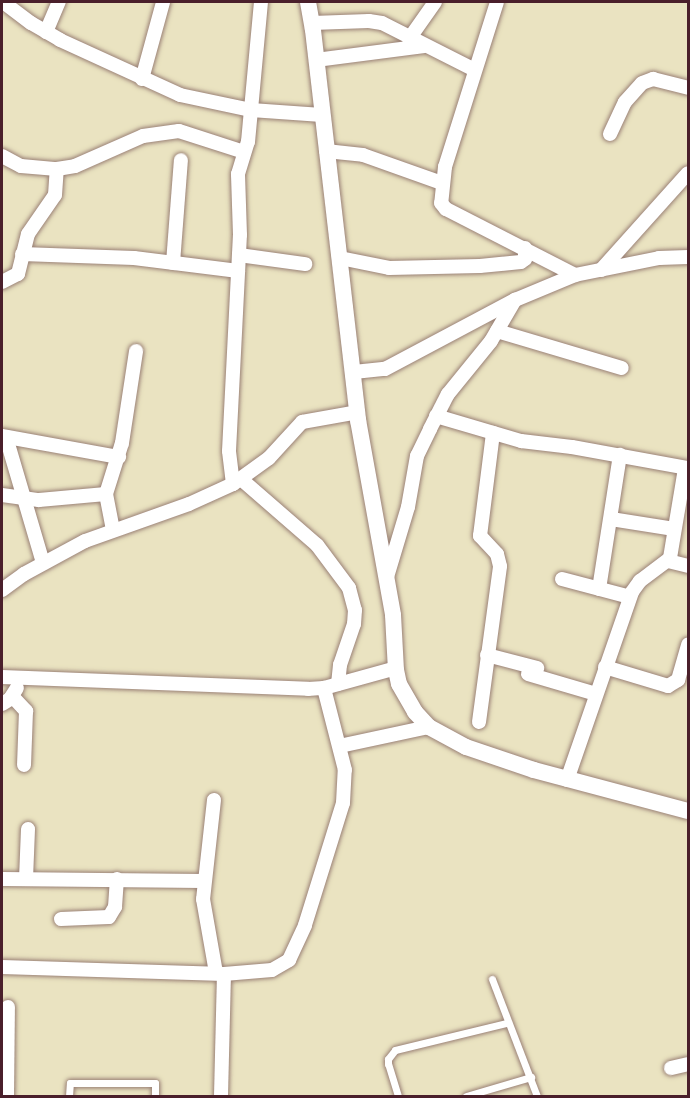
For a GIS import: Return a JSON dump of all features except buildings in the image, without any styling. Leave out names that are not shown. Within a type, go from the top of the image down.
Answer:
[{"type":"street","points":[[2,7],[3,2],[46,32],[180,95],[251,110],[322,115]]},
{"type":"street","points":[[46,32],[59,2]]},
{"type":"street","points":[[142,79],[164,2]]},
{"type":"street","points":[[2,967],[220,973],[272,970],[289,960],[295,952],[343,804],[345,770],[331,686],[354,624],[355,610],[349,588],[316,545],[237,481],[229,451],[239,255],[238,174],[248,142],[261,2]]},
{"type":"street","points":[[308,2],[358,412],[393,615],[396,668],[406,698],[429,727],[466,747],[567,780],[688,812]]},
{"type":"street","points":[[410,39],[435,2]]},
{"type":"street","points":[[497,2],[456,126],[441,183],[440,198],[446,209],[575,275]]},
{"type":"street","points":[[312,23],[375,21],[475,70]]},
{"type":"street","points":[[316,60],[424,46]]},
{"type":"street","points":[[610,134],[626,102],[642,83],[659,80],[688,88]]},
{"type":"street","points":[[2,156],[21,166],[57,169],[75,166],[143,136],[179,131],[244,152]]},
{"type":"street","points":[[326,151],[363,155],[441,183]]},
{"type":"street","points":[[173,263],[181,160]]},
{"type":"street","points":[[2,282],[18,274],[28,234],[56,195],[57,169]]},
{"type":"street","points":[[601,270],[688,173]]},
{"type":"street","points":[[340,258],[389,268],[480,266],[521,262],[525,259],[525,248]]},
{"type":"street","points":[[22,254],[134,258],[238,271]]},
{"type":"street","points":[[239,255],[304,264]]},
{"type":"street","points":[[354,372],[386,369],[515,300],[575,275],[659,258],[688,257]]},
{"type":"street","points":[[387,579],[408,507],[417,456],[448,394],[497,331],[515,300]]},
{"type":"street","points":[[497,331],[622,368]]},
{"type":"street","points":[[113,530],[106,494],[119,457],[136,351]]},
{"type":"street","points":[[2,590],[43,563],[113,530],[189,504],[237,481],[269,458],[302,422],[358,412]]},
{"type":"street","points":[[436,416],[521,441],[620,455],[687,468],[668,561],[640,581],[630,597],[567,780]]},
{"type":"street","points":[[479,722],[500,566],[497,554],[480,536],[493,433]]},
{"type":"street","points":[[43,563],[4,436],[119,457]]},
{"type":"street","points":[[599,589],[620,455]]},
{"type":"street","points":[[2,495],[23,498],[106,494]]},
{"type":"street","points":[[611,519],[674,529]]},
{"type":"street","points":[[668,561],[688,566]]},
{"type":"street","points":[[562,579],[630,597]]},
{"type":"street","points":[[605,667],[669,686],[678,680],[688,644]]},
{"type":"street","points":[[487,655],[596,694]]},
{"type":"street","points":[[2,677],[172,685],[331,686],[396,668]]},
{"type":"street","points":[[21,678],[7,700],[26,711],[24,765]]},
{"type":"street","points":[[340,746],[429,727]]},
{"type":"street","points":[[214,800],[203,881],[204,912],[220,973],[221,1096]]},
{"type":"street","points":[[27,879],[28,829]]},
{"type":"street","points":[[2,879],[203,881]]},
{"type":"street","points":[[61,919],[109,917],[116,907],[117,879]]},
{"type":"street","points":[[5,1087],[8,1007]]},
{"type":"street","points":[[671,1068],[688,1064]]},
{"type":"lane","points":[[492,979],[537,1096]]},
{"type":"lane","points":[[398,1096],[388,1064],[388,1059],[395,1050],[507,1023]]},
{"type":"lane","points":[[466,1096],[531,1077]]},
{"type":"lane","points":[[69,1096],[70,1083],[155,1083],[155,1096]]}]
